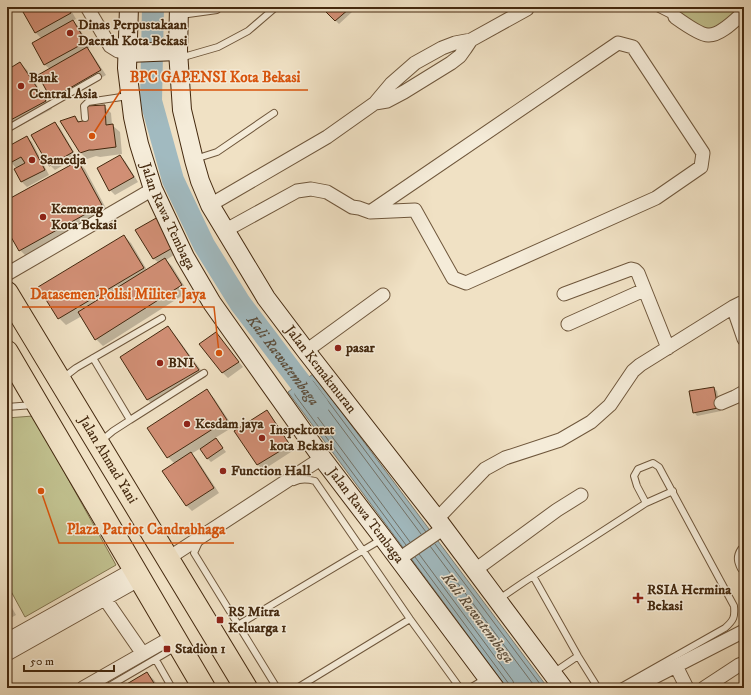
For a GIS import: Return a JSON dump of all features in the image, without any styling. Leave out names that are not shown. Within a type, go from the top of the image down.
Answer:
[{"type":"highway","name":"Jalan Ahmad Yani","points":[[7,293],[246,688]]},
{"type":"highway","points":[[8,358],[38,404],[204,688]]},
{"type":"street","points":[[87,7],[110,46],[118,51],[130,53],[175,53]]},
{"type":"street","name":"Jalan Rawa Tembaga","points":[[129,7],[130,53],[127,68],[133,117],[139,144],[153,189],[185,257],[212,303],[322,458],[383,538],[403,557],[491,683]]},
{"type":"street","points":[[210,205],[327,137],[375,103],[391,84],[415,63],[442,48],[455,43],[471,40],[527,9]]},
{"type":"street","name":"Jalan Kemakmuran","points":[[179,11],[175,53],[182,110],[200,181],[210,205],[266,298],[475,570],[563,688]]},
{"type":"street","points":[[675,17],[707,35],[719,33],[744,12]]},
{"type":"street","points":[[375,103],[387,101],[396,97],[451,63],[460,56],[471,40]]},
{"type":"street","points":[[226,230],[297,191],[311,189],[327,192],[352,207],[370,212],[415,210],[453,278],[466,283],[656,198],[701,167],[702,153],[633,47],[618,43],[370,212]]},
{"type":"street","points":[[7,274],[153,189]]},
{"type":"street","points":[[564,294],[631,269],[635,270],[638,273],[668,348]]},
{"type":"street","points":[[568,324],[644,290]]},
{"type":"street","points":[[306,351],[383,295]]},
{"type":"street","points":[[403,557],[440,526],[485,469],[505,458],[560,440],[590,422],[610,405],[633,371],[640,365],[739,305],[744,339]]},
{"type":"street","points":[[721,402],[744,392]]},
{"type":"street","points":[[167,558],[322,458]]},
{"type":"street","points":[[475,570],[557,510],[581,496]]},
{"type":"street","points":[[744,551],[741,561],[744,567]]},
{"type":"street","points":[[7,654],[105,599],[137,574]]},
{"type":"street","points":[[7,640],[137,574]]},
{"type":"street","points":[[105,599],[143,654]]},
{"type":"street","points":[[633,688],[744,631]]},
{"type":"street","points":[[83,688],[143,654],[177,641]]},
{"type":"street","points":[[704,688],[744,663]]},
{"type":"street","points":[[676,666],[687,688]]},
{"type":"lane","points":[[179,11],[217,10],[220,7]]},
{"type":"lane","points":[[175,53],[218,47],[248,31],[276,7]]},
{"type":"lane","points":[[655,7],[675,17]]},
{"type":"lane","points":[[7,129],[98,77]]},
{"type":"lane","points":[[85,118],[84,106],[88,102],[130,96]]},
{"type":"lane","points":[[194,160],[217,152],[274,113]]},
{"type":"lane","points":[[60,380],[76,368],[162,318]]},
{"type":"lane","points":[[93,358],[130,420]]},
{"type":"lane","points":[[98,443],[113,431],[204,373]]},
{"type":"lane","points":[[7,407],[38,404]]},
{"type":"lane","points":[[619,688],[725,628],[733,621],[734,606],[659,467],[653,463],[638,469],[634,476],[637,486],[646,503]]},
{"type":"lane","points":[[277,688],[194,553],[200,540],[299,479],[307,479],[315,481],[410,619],[460,688]]},
{"type":"lane","points":[[497,600],[646,503],[672,491]]},
{"type":"lane","points":[[238,625],[383,538]]},
{"type":"lane","points":[[533,576],[578,656],[598,688]]},
{"type":"lane","points":[[297,688],[410,619]]},
{"type":"lane","points":[[106,688],[156,660],[177,641]]},
{"type":"lane","points":[[552,674],[578,656]]},
{"type":"lane","points":[[156,660],[172,688]]},
{"type":"lane","points":[[470,688],[491,683]]},
{"type":"green space","points":[[663,7],[737,7],[739,12],[720,29],[699,28]]},
{"type":"green space","points":[[33,416],[116,565],[25,617],[7,584],[7,418]]},
{"type":"water","points":[[313,374],[548,688],[507,688],[288,392]]},
{"type":"building","points":[[32,7],[68,7],[71,13],[35,33],[23,12]]},
{"type":"building","points":[[332,7],[347,7],[349,9],[335,21],[326,12]]},
{"type":"building","points":[[73,20],[86,42],[44,65],[32,43]]},
{"type":"building","points":[[87,47],[101,70],[51,99],[38,75]]},
{"type":"building","name":"Bank Central Asia","points":[[20,62],[46,101],[7,122],[7,70]]},
{"type":"building","points":[[105,105],[106,125],[113,124],[116,147],[89,150],[80,153],[60,121],[75,116],[78,122],[87,120],[86,106]]},
{"type":"building","points":[[55,122],[73,152],[49,166],[31,135]]},
{"type":"building","name":"Samedja","points":[[27,136],[45,170],[21,182],[14,169],[25,163],[21,157],[10,163],[7,157],[7,147]]},
{"type":"building","points":[[120,155],[134,177],[109,191],[97,168]]},
{"type":"building","name":"Kemenag Kota Bekasi","points":[[78,161],[102,205],[19,251],[7,230],[7,200]]},
{"type":"building","points":[[158,217],[176,246],[153,259],[135,230]]},
{"type":"building","points":[[124,235],[144,268],[58,319],[38,287]]},
{"type":"building","points":[[165,258],[182,285],[95,340],[78,312]]},
{"type":"building","name":"BNI","points":[[168,326],[199,370],[147,400],[120,357]]},
{"type":"building","points":[[216,332],[239,362],[222,373],[199,344]]},
{"type":"building","points":[[714,387],[718,408],[693,413],[689,391]]},
{"type":"building","name":"Kesdam jaya","points":[[207,389],[227,420],[167,458],[147,428]]},
{"type":"building","name":"Inspektorat kota Bekasi","points":[[267,410],[290,445],[257,465],[234,431]]},
{"type":"building","points":[[216,438],[223,448],[207,459],[200,449]]},
{"type":"building","points":[[191,452],[214,488],[186,506],[162,471]]},
{"type":"building","points":[[147,672],[157,688],[120,688]]},
{"type":"waterway","name":"Kali Rawatembaga","points":[[153,7],[151,101],[173,180],[204,245],[240,303],[318,406]]},
{"type":"place","name":"Dinas Perpustakaan Daerah Kota Bekasi","points":[[70,33]]},
{"type":"place","name":"Bank Central Asia","points":[[21,86]]},
{"type":"place","name":"BPC GAPENSI Kota Bekasi","points":[[92,136]]},
{"type":"place","name":"Samedja","points":[[32,160]]},
{"type":"place","name":"Kemenag Kota Bekasi","points":[[43,217]]},
{"type":"place","name":"pasar","points":[[338,348]]},
{"type":"place","name":"Datasemen Polisi Militer Jaya","points":[[219,353]]},
{"type":"place","name":"BNI","points":[[160,363]]},
{"type":"place","name":"Kesdam jaya","points":[[187,424]]},
{"type":"place","name":"Inspektorat kota Bekasi","points":[[262,438]]},
{"type":"place","name":"Function Hall","points":[[223,471]]},
{"type":"place","name":"Plaza Patriot Candrabhaga","points":[[41,491]]},
{"type":"place","name":"RSIA Hermina Bekasi","points":[[638,598]]},
{"type":"place","name":"RS Mitra Keluarga 1","points":[[220,620]]},
{"type":"place","name":"Stadion 1","points":[[167,649]]}]
